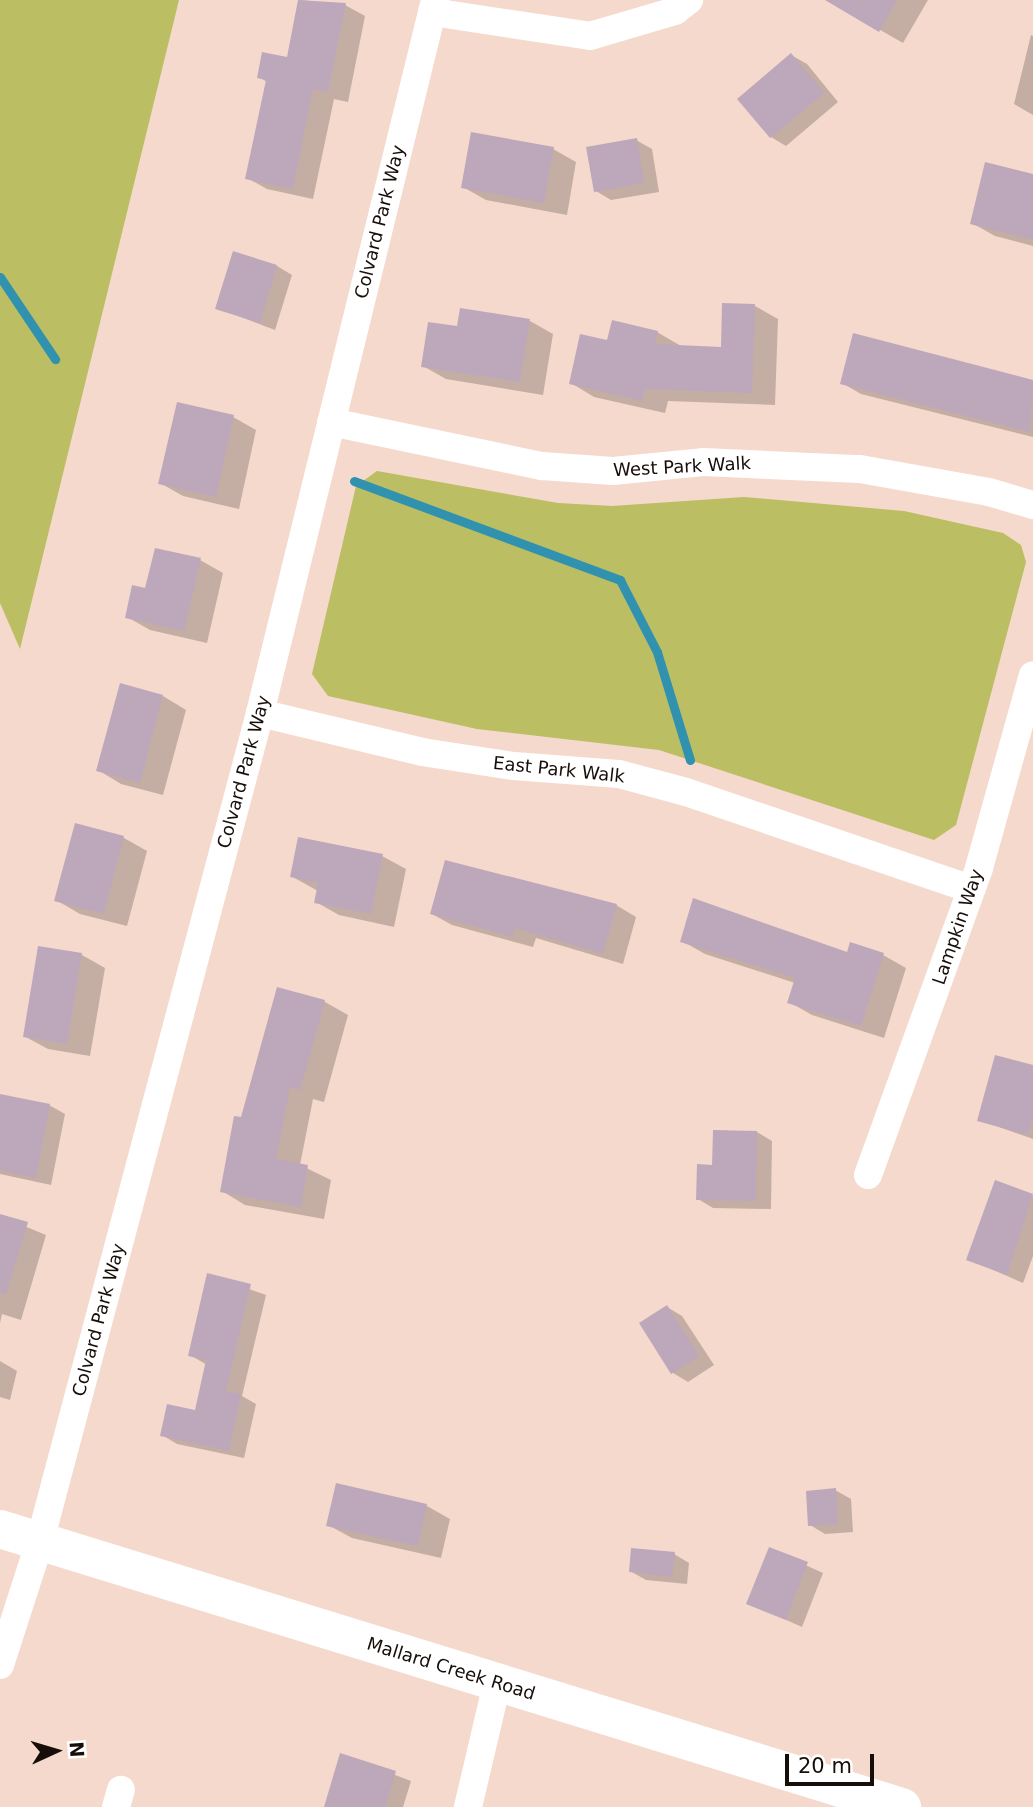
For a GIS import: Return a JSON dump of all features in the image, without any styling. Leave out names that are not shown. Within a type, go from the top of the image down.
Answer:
[{"type":"main road","name":"Mallard Creek Road","points":[[0,1529],[902,1807]]},
{"type":"street","points":[[434,6],[590,36],[675,11],[689,0]]},
{"type":"street","name":"Colvard Park Way","points":[[0,1665],[40,1541],[260,713],[434,6]]},
{"type":"street","name":"West Park Walk","points":[[331,422],[542,466],[613,471],[703,463],[848,468],[928,480],[1033,505]]},
{"type":"street","name":"Lampkin Way","points":[[867,1175],[971,889],[1033,675]]},
{"type":"street","name":"East Park Walk","points":[[260,713],[422,752],[513,766],[619,774],[686,792],[971,889]]},
{"type":"street","points":[[468,1807],[497,1683]]},
{"type":"green space","points":[[0,0],[179,0],[20,649],[0,603]]},
{"type":"green space","points":[[377,471],[558,503],[612,506],[744,497],[904,511],[1003,533],[1021,545],[1026,562],[956,825],[934,840],[659,750],[477,729],[328,696],[312,674],[356,486]]},
{"type":"building","points":[[298,0],[346,3],[328,92],[313,89],[293,189],[245,179],[266,80],[257,78],[262,52],[287,57]]},
{"type":"building","points":[[825,0],[897,0],[879,32]]},
{"type":"building","points":[[791,53],[824,93],[770,138],[737,99]]},
{"type":"building","points":[[471,132],[554,147],[544,203],[461,188]]},
{"type":"building","points":[[637,138],[644,183],[594,192],[586,147]]},
{"type":"building","points":[[985,162],[1033,174],[1033,240],[970,224]]},
{"type":"building","points":[[233,251],[277,265],[260,323],[215,309]]},
{"type":"building","points":[[722,303],[755,304],[752,393],[645,389],[642,401],[569,384],[580,334],[607,340],[612,320],[658,331],[655,344],[721,347]]},
{"type":"building","points":[[460,308],[530,319],[520,382],[421,367],[428,322],[457,326]]},
{"type":"building","points":[[853,333],[1033,380],[1030,432],[840,384]]},
{"type":"building","points":[[177,402],[234,415],[216,497],[158,484]]},
{"type":"building","points":[[155,548],[201,558],[184,631],[125,618],[132,585],[145,588]]},
{"type":"building","points":[[120,683],[163,695],[140,783],[96,771]]},
{"type":"building","points":[[75,823],[124,836],[104,914],[54,901]]},
{"type":"building","points":[[298,837],[383,854],[371,914],[314,903],[318,883],[290,877]]},
{"type":"building","points":[[445,860],[617,904],[603,954],[515,928],[513,937],[430,914]]},
{"type":"building","points":[[693,898],[847,952],[850,942],[884,953],[861,1026],[787,1003],[795,978],[680,942]]},
{"type":"building","points":[[38,946],[82,953],[67,1044],[23,1037]]},
{"type":"building","points":[[277,987],[325,1000],[300,1090],[290,1087],[276,1159],[308,1165],[301,1207],[220,1192],[234,1116],[241,1117]]},
{"type":"building","points":[[995,1055],[1033,1065],[1033,1116],[1028,1135],[977,1121]]},
{"type":"building","points":[[0,1094],[50,1104],[36,1178],[0,1170]]},
{"type":"building","points":[[713,1130],[757,1131],[756,1201],[696,1200],[697,1164],[712,1165]]},
{"type":"building","points":[[995,1180],[1033,1194],[1007,1275],[966,1260]]},
{"type":"building","points":[[0,1214],[28,1222],[6,1294],[0,1293]]},
{"type":"building","points":[[207,1273],[251,1284],[226,1391],[241,1394],[229,1451],[160,1436],[167,1404],[195,1410],[206,1360],[188,1356]]},
{"type":"building","points":[[667,1305],[699,1356],[671,1374],[639,1323]]},
{"type":"building","points":[[336,1483],[427,1504],[418,1546],[326,1526]]},
{"type":"building","points":[[836,1488],[838,1524],[808,1526],[806,1491]]},
{"type":"building","points":[[769,1547],[808,1562],[786,1620],[746,1604]]},
{"type":"building","points":[[631,1548],[675,1552],[672,1577],[629,1572]]},
{"type":"building","points":[[340,1753],[396,1771],[385,1807],[324,1807]]},
{"type":"waterway","points":[[0,277],[55,359]]},
{"type":"waterway","points":[[354,481],[620,580],[657,652],[690,760]]}]
